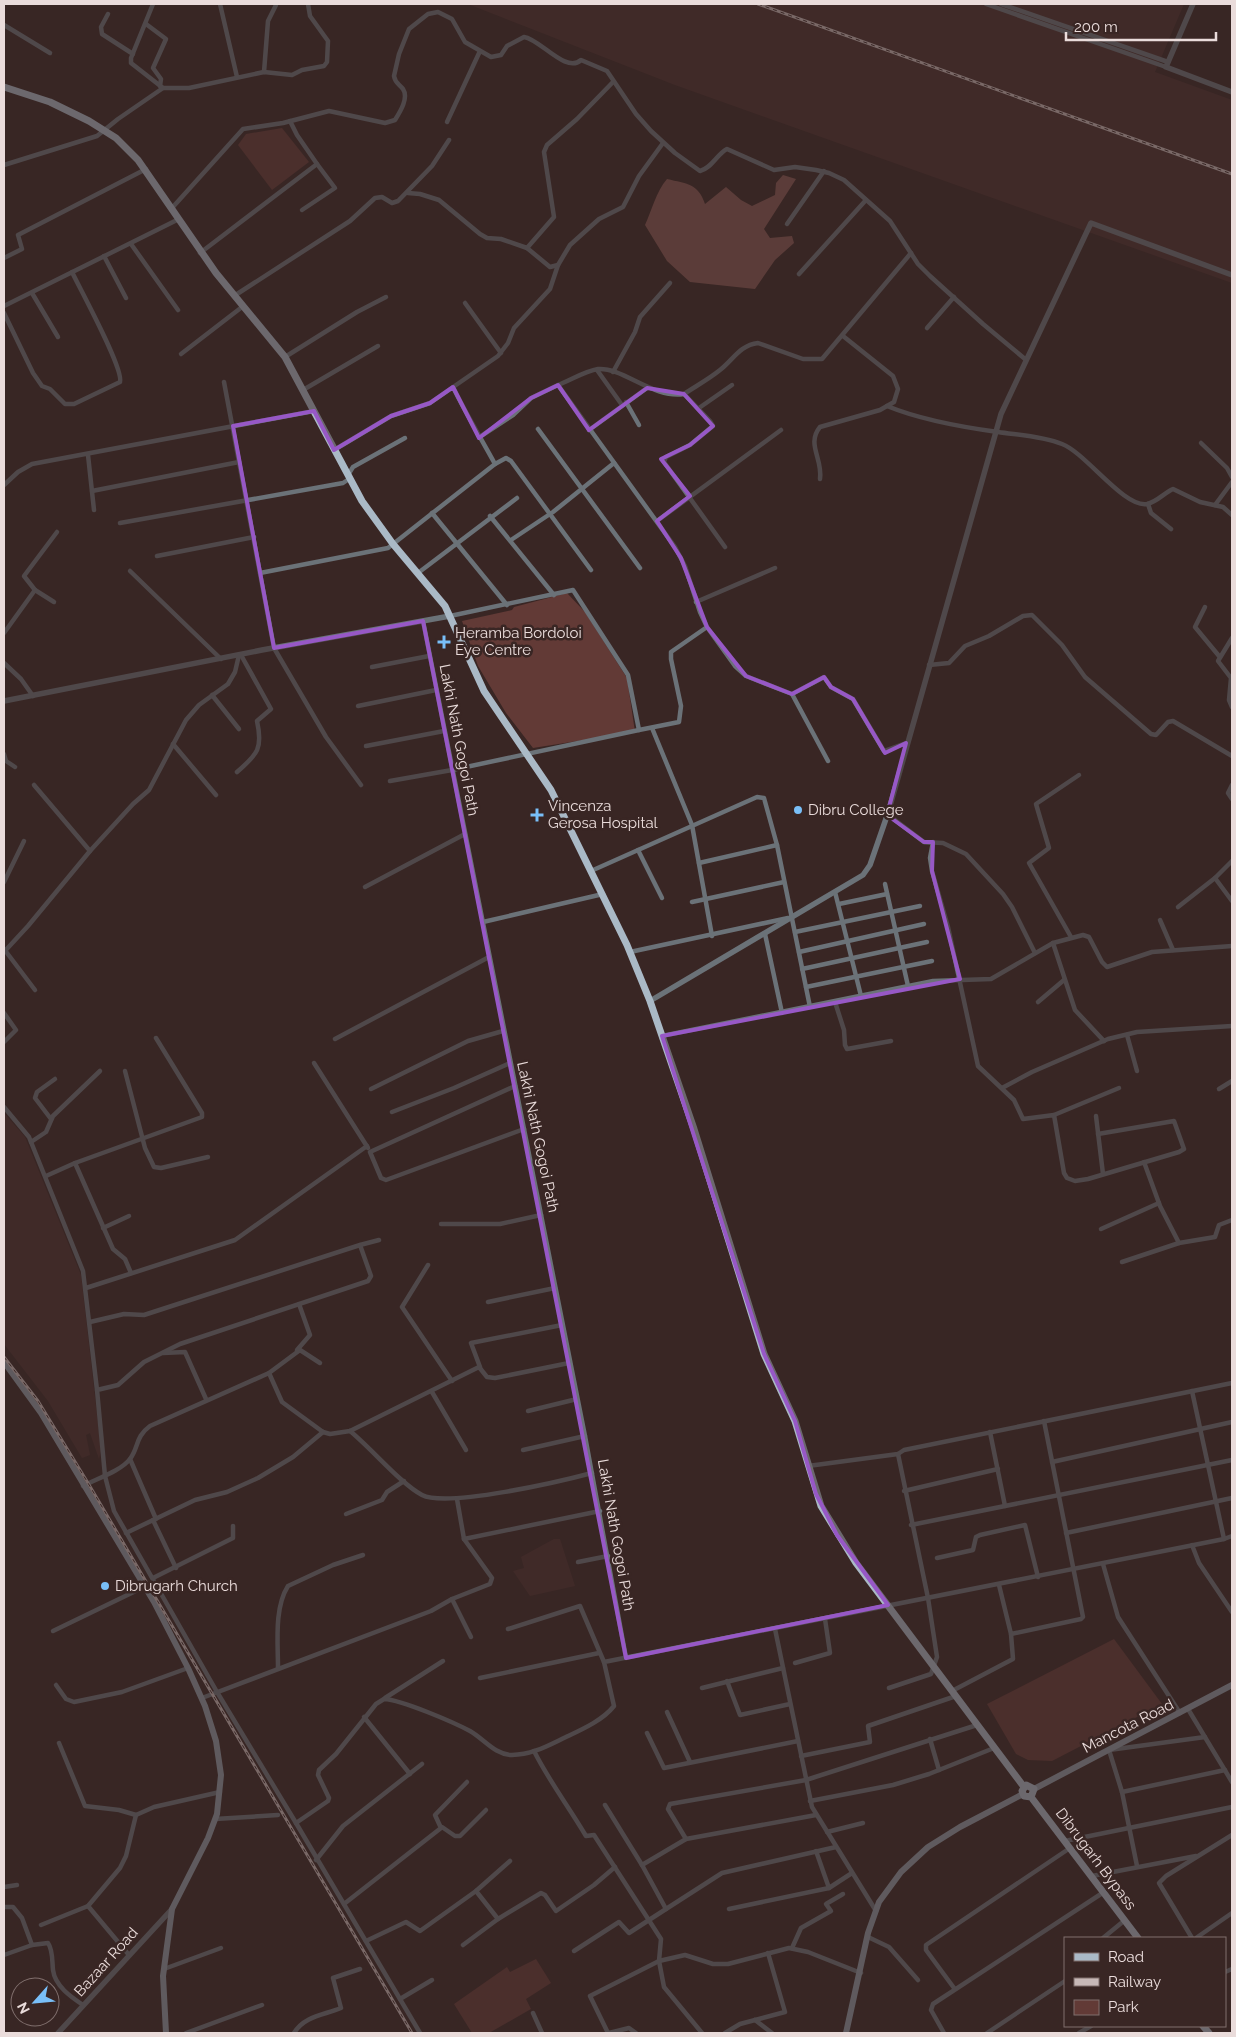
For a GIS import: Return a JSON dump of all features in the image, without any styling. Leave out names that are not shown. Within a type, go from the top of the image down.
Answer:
[{"type":"main road","points":[[4,87],[55,104],[104,131],[132,152],[146,169],[200,253],[242,307],[286,357],[348,478],[393,544],[439,598],[450,616],[477,680],[507,727],[528,753],[551,790],[630,952],[650,1000],[694,1129],[764,1354],[791,1411],[816,1494],[828,1520],[856,1563],[994,1748],[1023,1790],[1026,1797],[1031,1797],[1034,1788],[1028,1785],[1023,1790],[928,1847],[901,1872],[878,1902],[846,2033]]},
{"type":"main road","points":[[4,1362],[41,1413],[144,1588],[188,1668],[211,1723],[220,1760],[220,1792],[215,1819],[172,1909],[164,1969],[166,2033]]},
{"type":"main road","name":"Mancota Road","points":[[1034,1788],[1180,1714],[1232,1685]]},
{"type":"main road","name":"Dibrugarh Bypass","points":[[1031,1797],[1137,1937]]},
{"type":"street","points":[[153,4],[132,54],[131,62],[162,87],[189,88],[264,72],[292,74],[302,70],[319,68],[327,62],[328,41],[310,16],[308,4]]},
{"type":"street","points":[[220,4],[237,77]]},
{"type":"street","points":[[986,4],[1016,12],[1167,64],[1232,92]]},
{"type":"street","points":[[1001,4],[1016,12]]},
{"type":"street","points":[[1167,64],[1193,4]]},
{"type":"street","points":[[264,72],[266,31],[270,15],[276,5]]},
{"type":"street","points":[[172,208],[243,128],[290,121],[329,111],[385,123],[395,120],[405,100],[404,91],[394,79],[403,42],[409,28],[434,8],[452,19],[463,40],[495,58],[501,55],[505,48],[516,39],[528,37],[565,62],[574,64],[581,60],[607,71],[636,114],[663,143],[700,171],[706,169],[721,152],[727,149],[774,170],[795,167],[824,171],[844,180],[895,226],[911,253],[925,270],[954,298],[1026,359]]},
{"type":"street","points":[[108,14],[101,27],[102,34],[132,54]]},
{"type":"street","points":[[146,24],[166,39],[153,68],[160,79],[162,87]]},
{"type":"street","points":[[4,25],[50,53]]},
{"type":"street","points":[[447,122],[480,51]]},
{"type":"street","points":[[527,248],[554,217],[544,152],[547,145],[577,119],[613,82]]},
{"type":"street","points":[[4,165],[97,136],[162,87]]},
{"type":"street","points":[[290,121],[297,135],[335,188],[302,210]]},
{"type":"street","points":[[234,296],[350,221],[376,198],[382,197],[394,203],[408,193],[432,166],[449,140]]},
{"type":"street","points":[[334,450],[390,416],[430,403],[500,353],[514,328],[550,289],[558,265],[570,245],[599,219],[623,207],[640,176],[663,143]]},
{"type":"street","points":[[200,253],[317,164]]},
{"type":"street","points":[[4,258],[22,250],[18,235],[146,169]]},
{"type":"street","points":[[787,224],[824,171]]},
{"type":"street","points":[[408,193],[420,194],[440,200],[487,238],[500,239],[527,248],[550,266],[558,265]]},
{"type":"street","points":[[799,274],[866,200]]},
{"type":"street","points":[[4,306],[179,219]]},
{"type":"street","points":[[650,1000],[863,875],[870,865],[887,814],[1000,414],[1091,223],[1232,276]]},
{"type":"street","points":[[131,244],[178,310]]},
{"type":"street","points":[[684,394],[720,370],[740,351],[751,344],[758,343],[814,360],[822,358],[843,336],[911,253]]},
{"type":"street","points":[[104,256],[126,298]]},
{"type":"street","points":[[4,313],[33,373],[42,386],[50,389],[64,404],[74,404],[120,382],[121,375],[109,347],[72,272]]},
{"type":"street","points":[[613,372],[635,332],[640,317],[670,283]]},
{"type":"street","points":[[32,293],[58,336]]},
{"type":"street","points":[[286,357],[357,312],[386,297]]},
{"type":"street","points":[[926,328],[954,298]]},
{"type":"street","points":[[465,303],[500,353]]},
{"type":"street","points":[[181,354],[242,307]]},
{"type":"street","points":[[820,479],[822,467],[813,442],[814,434],[820,428],[887,406],[894,402],[898,390],[893,376],[843,336]]},
{"type":"street","points":[[303,390],[378,346]]},
{"type":"street","points":[[597,370],[639,425]]},
{"type":"street","points":[[481,436],[513,415],[531,398],[597,370],[613,372],[647,388],[684,394],[699,408],[713,426],[690,445],[664,459],[725,547]]},
{"type":"street","points":[[224,382],[274,648],[326,736],[361,785]]},
{"type":"street","points":[[558,385],[657,521],[681,558],[696,602],[707,626],[741,672],[792,694],[828,761]]},
{"type":"street","points":[[699,408],[732,385]]},
{"type":"street","points":[[453,387],[471,425],[481,436],[495,464]]},
{"type":"street","points":[[590,430],[647,388]]},
{"type":"street","points":[[887,406],[902,412],[1065,446],[1079,454],[1125,496],[1137,502],[1148,504],[1173,489],[1200,502],[1215,505],[1232,515]]},
{"type":"street","points":[[4,485],[18,472],[32,464],[314,411]]},
{"type":"street","points":[[538,429],[640,568]]},
{"type":"street","points":[[657,521],[781,430]]},
{"type":"street","points":[[120,522],[344,483],[353,467],[405,438]]},
{"type":"street","points":[[1201,443],[1227,468],[1232,477]]},
{"type":"street","points":[[88,455],[94,510]]},
{"type":"street","points":[[260,574],[380,550],[393,544],[495,464],[506,458],[511,460],[592,570]]},
{"type":"street","points":[[92,491],[239,462]]},
{"type":"street","points":[[511,540],[550,514],[614,463]]},
{"type":"street","points":[[1215,505],[1232,482]]},
{"type":"street","points":[[418,573],[490,516],[517,498]]},
{"type":"street","points":[[1148,504],[1152,513],[1171,529]]},
{"type":"street","points":[[432,513],[507,605]]},
{"type":"street","points":[[490,516],[554,595]]},
{"type":"street","points":[[54,602],[35,590],[24,576],[57,532]]},
{"type":"street","points":[[157,556],[254,536]]},
{"type":"street","points":[[696,602],[775,568]]},
{"type":"street","points":[[130,571],[221,659]]},
{"type":"street","points":[[4,633],[35,590]]},
{"type":"street","points":[[4,701],[507,605],[573,590],[623,666],[630,683],[639,730]]},
{"type":"street","points":[[1205,608],[1195,627],[1219,656]]},
{"type":"street","points":[[929,664],[949,663],[966,646],[989,636],[1023,616],[1032,615],[1062,645],[1088,679],[1151,734],[1156,734],[1168,722],[1173,721],[1232,756]]},
{"type":"street","name":"Lakhi Nath Gogoi Path","points":[[422,621],[600,1511],[626,1658]]},
{"type":"street","points":[[390,781],[452,770],[679,722],[681,706],[671,659],[672,652],[707,626]]},
{"type":"street","points":[[1232,638],[1219,656],[1218,664],[1230,678],[1229,700],[1232,707]]},
{"type":"street","points":[[35,990],[4,950],[28,926],[90,850],[133,804],[149,790],[173,744],[194,710],[228,684],[235,672],[240,655]]},
{"type":"street","points":[[237,772],[255,755],[260,739],[257,721],[271,709],[240,655]]},
{"type":"street","points":[[372,667],[429,656]]},
{"type":"street","points":[[4,663],[21,679],[33,696]]},
{"type":"street","points":[[792,694],[824,677],[831,687],[853,700],[885,752],[897,745],[906,743]]},
{"type":"street","points":[[358,706],[436,690]]},
{"type":"street","points":[[212,695],[239,729]]},
{"type":"street","points":[[652,728],[692,825],[712,936]]},
{"type":"street","points":[[366,746],[444,731]]},
{"type":"street","points":[[173,744],[216,795]]},
{"type":"street","points":[[4,754],[6,761],[15,767]]},
{"type":"street","points":[[1071,937],[1029,864],[1048,850],[1049,846],[1041,828],[1036,804],[1079,775]]},
{"type":"street","points":[[34,785],[90,850]]},
{"type":"street","points":[[1232,785],[1228,793],[1232,799]]},
{"type":"street","points":[[591,871],[761,796],[766,801],[777,845],[810,1008]]},
{"type":"street","points":[[887,814],[922,841],[943,843],[962,851],[994,883],[1012,907],[1034,954]]},
{"type":"street","points":[[365,887],[465,834]]},
{"type":"street","points":[[4,882],[24,841]]},
{"type":"street","points":[[933,842],[930,858],[932,871],[948,927],[978,1066],[1014,1100],[1023,1120],[1054,1114],[1119,1088]]},
{"type":"street","points":[[699,863],[777,845]]},
{"type":"street","points":[[638,850],[662,898]]},
{"type":"street","points":[[1178,907],[1215,878],[1232,860]]},
{"type":"street","points":[[1215,878],[1232,901]]},
{"type":"street","points":[[692,902],[784,882]]},
{"type":"street","points":[[885,884],[908,986]]},
{"type":"street","points":[[834,892],[844,923],[861,996]]},
{"type":"street","points":[[483,922],[603,894]]},
{"type":"street","points":[[839,904],[887,894]]},
{"type":"street","points":[[795,932],[920,906]]},
{"type":"street","points":[[630,952],[712,936],[792,917]]},
{"type":"street","points":[[1160,920],[1173,950]]},
{"type":"street","points":[[799,952],[924,924]]},
{"type":"street","points":[[765,934],[782,1014]]},
{"type":"street","points":[[662,1036],[782,1014],[908,986],[960,979],[991,980],[1053,943],[1083,935],[1089,937],[1102,962],[1108,967],[1147,953],[1232,946]]},
{"type":"street","points":[[802,969],[927,942]]},
{"type":"street","points":[[1053,943],[1075,1010],[1104,1041]]},
{"type":"street","points":[[335,1039],[489,957]]},
{"type":"street","points":[[806,987],[903,965],[932,961]]},
{"type":"street","points":[[1038,1002],[1064,980]]},
{"type":"street","points":[[835,1002],[844,1030],[844,1045],[847,1049],[891,1041]]},
{"type":"street","points":[[4,1013],[16,1030],[4,1042]]},
{"type":"street","points":[[1002,1088],[1032,1072],[1104,1041],[1127,1034],[1158,1029],[1232,1026]]},
{"type":"street","points":[[370,1089],[468,1041],[503,1031]]},
{"type":"street","points":[[1127,1034],[1137,1071]]},
{"type":"street","points":[[46,1176],[142,1136],[202,1115],[156,1038]]},
{"type":"street","points":[[314,1063],[367,1146],[381,1178],[386,1180],[524,1129]]},
{"type":"street","points":[[392,1112],[454,1088],[510,1063]]},
{"type":"street","points":[[31,1142],[46,1132],[51,1119],[100,1071]]},
{"type":"street","points":[[125,1071],[151,1164],[157,1168],[208,1157]]},
{"type":"street","points":[[51,1119],[37,1102],[36,1095],[55,1079]]},
{"type":"street","points":[[1219,1089],[1232,1081]]},
{"type":"street","points":[[370,1152],[515,1086]]},
{"type":"street","points":[[4,1108],[24,1129],[31,1142],[83,1271],[90,1322],[105,1476],[114,1511],[217,1692],[420,2033]]},
{"type":"street","points":[[1054,1114],[1066,1178],[1081,1180],[1182,1151],[1184,1146],[1176,1122],[1098,1134]]},
{"type":"street","points":[[1096,1116],[1103,1174]]},
{"type":"street","points":[[86,1288],[235,1240],[367,1146]]},
{"type":"street","points":[[1144,1162],[1159,1203],[1179,1243]]},
{"type":"street","points":[[75,1163],[113,1249],[125,1259],[131,1273]]},
{"type":"street","points":[[1101,1229],[1159,1203]]},
{"type":"street","points":[[441,1224],[500,1224],[541,1215]]},
{"type":"street","points":[[103,1228],[129,1216]]},
{"type":"street","points":[[1122,1262],[1179,1243],[1215,1237],[1217,1226],[1232,1220]]},
{"type":"street","points":[[90,1322],[124,1314],[144,1315],[379,1240]]},
{"type":"street","points":[[97,1390],[118,1385],[144,1362],[208,1334],[370,1279],[360,1245]]},
{"type":"street","points":[[428,1265],[402,1307],[452,1381]]},
{"type":"street","points":[[488,1302],[555,1288]]},
{"type":"street","points":[[83,1486],[105,1476],[130,1459],[143,1431],[167,1417],[206,1399],[269,1373],[296,1351],[310,1335],[299,1304]]},
{"type":"street","points":[[562,1325],[471,1343],[480,1367],[487,1377],[495,1378],[569,1363]]},
{"type":"street","points":[[296,1351],[303,1352],[320,1364]]},
{"type":"street","points":[[159,1354],[185,1352],[206,1399]]},
{"type":"street","points":[[269,1373],[282,1402],[323,1432],[330,1434],[350,1432],[480,1367]]},
{"type":"street","points":[[808,1466],[898,1454],[904,1450],[1232,1383]]},
{"type":"street","points":[[1192,1391],[1224,1538]]},
{"type":"street","points":[[432,1392],[466,1450]]},
{"type":"street","points":[[528,1411],[577,1399]]},
{"type":"street","points":[[1011,1634],[1082,1618],[1083,1613],[1044,1421]]},
{"type":"street","points":[[1052,1462],[1232,1422]]},
{"type":"street","points":[[126,1533],[196,1500],[227,1492],[258,1478],[293,1457],[323,1432]]},
{"type":"street","points":[[350,1432],[404,1481],[424,1496],[457,1500],[592,1473]]},
{"type":"street","points":[[990,1432],[1005,1506]]},
{"type":"street","points":[[523,1450],[585,1436]]},
{"type":"street","points":[[889,1688],[926,1677],[935,1668],[937,1657],[928,1598],[911,1525],[898,1454]]},
{"type":"street","points":[[130,1459],[176,1568]]},
{"type":"street","points":[[911,1525],[1232,1460]]},
{"type":"street","points":[[904,1491],[998,1469]]},
{"type":"street","points":[[346,1514],[382,1500],[386,1492],[404,1481]]},
{"type":"street","points":[[1066,1533],[1232,1498]]},
{"type":"street","points":[[202,1698],[431,1612],[452,1599],[490,1584],[492,1580],[464,1539],[457,1500]]},
{"type":"street","points":[[464,1539],[600,1511]]},
{"type":"street","points":[[937,1558],[973,1550],[976,1537],[980,1535],[1025,1525],[1038,1577]]},
{"type":"street","points":[[153,1578],[233,1538],[233,1526]]},
{"type":"street","points":[[604,1662],[1074,1570],[1232,1536]]},
{"type":"street","points":[[1192,1545],[1199,1563],[1232,1612]]},
{"type":"street","points":[[278,1668],[279,1624],[284,1591],[288,1586],[333,1565],[362,1555]]},
{"type":"street","points":[[578,1562],[608,1556]]},
{"type":"street","points":[[1103,1564],[1118,1617],[1180,1714]]},
{"type":"street","points":[[801,1756],[870,1742],[868,1726],[954,1694],[1013,1659],[1011,1634],[999,1585]]},
{"type":"street","points":[[53,1631],[144,1588]]},
{"type":"street","points":[[452,1599],[471,1637]]},
{"type":"street","points":[[384,1699],[462,1727],[504,1754],[521,1754],[534,1751],[584,1728],[609,1712],[614,1706],[604,1662],[580,1606],[508,1629]]},
{"type":"street","points":[[795,1663],[830,1653],[825,1619]]},
{"type":"street","points":[[775,1629],[810,1801],[816,1815],[876,1911]]},
{"type":"street","points":[[480,1678],[599,1653]]},
{"type":"street","points":[[296,1823],[328,1801],[329,1798],[318,1775],[319,1770],[336,1754],[364,1717],[384,1699],[442,1661]]},
{"type":"street","points":[[56,1685],[66,1699],[74,1702],[122,1692],[188,1668]]},
{"type":"street","points":[[702,1688],[783,1668]]},
{"type":"street","points":[[727,1681],[740,1715],[790,1704]]},
{"type":"street","points":[[1188,1709],[1232,1782]]},
{"type":"street","points":[[667,1712],[690,1762]]},
{"type":"street","points":[[364,1717],[410,1774]]},
{"type":"street","points":[[686,1839],[668,1809],[670,1804],[806,1780],[977,1725]]},
{"type":"street","points":[[647,1733],[664,1768],[798,1741]]},
{"type":"street","points":[[1137,1866],[1122,1792],[1110,1750],[1205,1737]]},
{"type":"street","points":[[930,1739],[939,1770]]},
{"type":"street","points":[[59,1743],[85,1806],[119,1810],[136,1815],[154,1807],[220,1792]]},
{"type":"street","points":[[810,1801],[893,1784],[939,1770],[994,1748]]},
{"type":"street","points":[[534,1751],[546,1776],[555,1784],[586,1836],[594,1835],[661,1939],[659,1961],[661,1982],[666,1992],[702,2033]]},
{"type":"street","points":[[316,1860],[343,1826],[422,1764]]},
{"type":"street","points":[[1122,1792],[1225,1770]]},
{"type":"street","points":[[468,1782],[435,1814],[442,1827],[455,1836],[460,1836],[486,1810]]},
{"type":"street","points":[[605,1805],[642,1864],[666,1909]]},
{"type":"street","points":[[1065,1841],[1232,1806]]},
{"type":"street","points":[[41,1925],[88,1906],[120,1868],[126,1856],[136,1815]]},
{"type":"street","points":[[215,1819],[278,1815]]},
{"type":"street","points":[[642,1864],[686,1839],[816,1815]]},
{"type":"street","points":[[827,1832],[863,1823]]},
{"type":"street","points":[[344,1904],[442,1827]]},
{"type":"street","points":[[1191,1937],[1159,1883],[1166,1876],[1232,1835]]},
{"type":"street","points":[[574,1951],[620,1922],[629,1933],[722,1873],[836,1847]]},
{"type":"street","points":[[954,1988],[926,1950],[926,1945],[1070,1848]]},
{"type":"street","points":[[816,1851],[829,1888]]},
{"type":"street","points":[[1092,1876],[1199,1855]]},
{"type":"street","points":[[366,1941],[406,1922],[420,1931],[476,1891],[510,1861]]},
{"type":"street","points":[[463,1945],[498,1919],[541,1893],[545,1895],[556,1911],[594,1885],[615,1867]]},
{"type":"street","points":[[729,1908],[829,1888],[852,1873]]},
{"type":"street","points":[[4,1887],[17,1885]]},
{"type":"street","points":[[476,1891],[498,1919]]},
{"type":"street","points":[[944,2033],[931,2008],[954,1988],[1104,1892]]},
{"type":"street","points":[[792,1948],[801,1928],[832,1911],[826,1904],[843,1894]]},
{"type":"street","points":[[88,1906],[129,1955]]},
{"type":"street","points":[[4,1907],[13,1907],[22,1918],[32,1945]]},
{"type":"street","name":"Bazaar Road","points":[[58,2033],[172,1909]]},
{"type":"street","points":[[1198,1937],[1232,1914]]},
{"type":"street","points":[[1104,1937],[1125,1920]]},
{"type":"street","points":[[868,1937],[889,1946],[918,1980]]},
{"type":"street","points":[[4,1955],[32,1945],[45,1942],[50,1944],[53,1972],[59,1984],[83,2006]]},
{"type":"street","points":[[164,1969],[221,1948]]},
{"type":"street","points":[[636,2033],[629,2028],[608,2033],[590,1996],[659,1961],[685,1955],[713,1964],[728,1964],[792,1948],[861,1973]]},
{"type":"street","points":[[725,2033],[740,2024],[784,2014],[786,2010],[768,1953]]},
{"type":"street","points":[[294,2033],[300,2024],[308,2019],[341,2008],[333,1978],[360,1969]]},
{"type":"street","points":[[400,1999],[432,1980]]},
{"type":"street","points":[[987,2033],[1064,1982]]},
{"type":"street","points":[[186,2033],[262,2005]]},
{"type":"street","points":[[533,2013],[542,2033]]},
{"type":"street","points":[[755,2020],[772,2033]]},
{"type":"highlighted area","points":[[558,385],[589,430],[647,388],[684,394],[713,426],[690,445],[661,459],[690,496],[657,521],[681,558],[707,627],[746,676],[792,694],[824,677],[831,687],[853,699],[885,753],[906,743],[887,815],[924,842],[933,842],[932,871],[960,979],[662,1036],[764,1354],[795,1421],[816,1494],[837,1535],[888,1605],[626,1658],[423,621],[274,648],[233,426],[314,411],[334,450],[391,416],[430,403],[453,387],[479,438],[531,398]]},
{"type":"shaded area","points":[[468,4],[1184,4],[1155,72],[1232,100],[1232,283],[675,85]]},
{"type":"shaded area","points":[[783,175],[796,179],[764,229],[770,238],[792,236],[794,243],[775,260],[755,289],[690,282],[667,261],[645,225],[657,195],[667,179],[695,188],[705,204],[726,187],[741,200],[752,206],[775,195],[776,183]]},
{"type":"shaded area","points":[[4,1113],[25,1137],[81,1275],[101,1450],[99,1459],[90,1433],[86,1435],[90,1455],[82,1458],[48,1401],[4,1344]]},
{"type":"shaded area","points":[[554,1539],[560,1539],[575,1586],[530,1596],[513,1571],[524,1568],[521,1557]]},
{"type":"green space","points":[[282,128],[309,162],[272,190],[238,145],[246,134]]},
{"type":"green space","points":[[567,593],[585,612],[627,678],[635,732],[533,748],[506,713],[478,666],[462,621],[512,610],[514,607]]},
{"type":"green space","points":[[1114,1639],[1162,1704],[1052,1761],[1028,1760],[1016,1754],[987,1704]]},
{"type":"green space","points":[[536,1959],[551,1983],[526,1999],[531,2009],[489,2033],[472,2033],[454,2004],[507,1967],[510,1972]]},
{"type":"railway","points":[[758,4],[1232,174]]},
{"type":"railway","points":[[4,1357],[38,1401],[88,1483],[412,2033]]},
{"type":"place","name":"Heramba Bordoloi Eye Centre","points":[[444,642]]},
{"type":"place","name":"Dibru College","points":[[798,810]]},
{"type":"place","name":"Vincenza Gerosa Hospital","points":[[537,815]]},
{"type":"place","name":"Dibrugarh Church","points":[[105,1586]]}]
